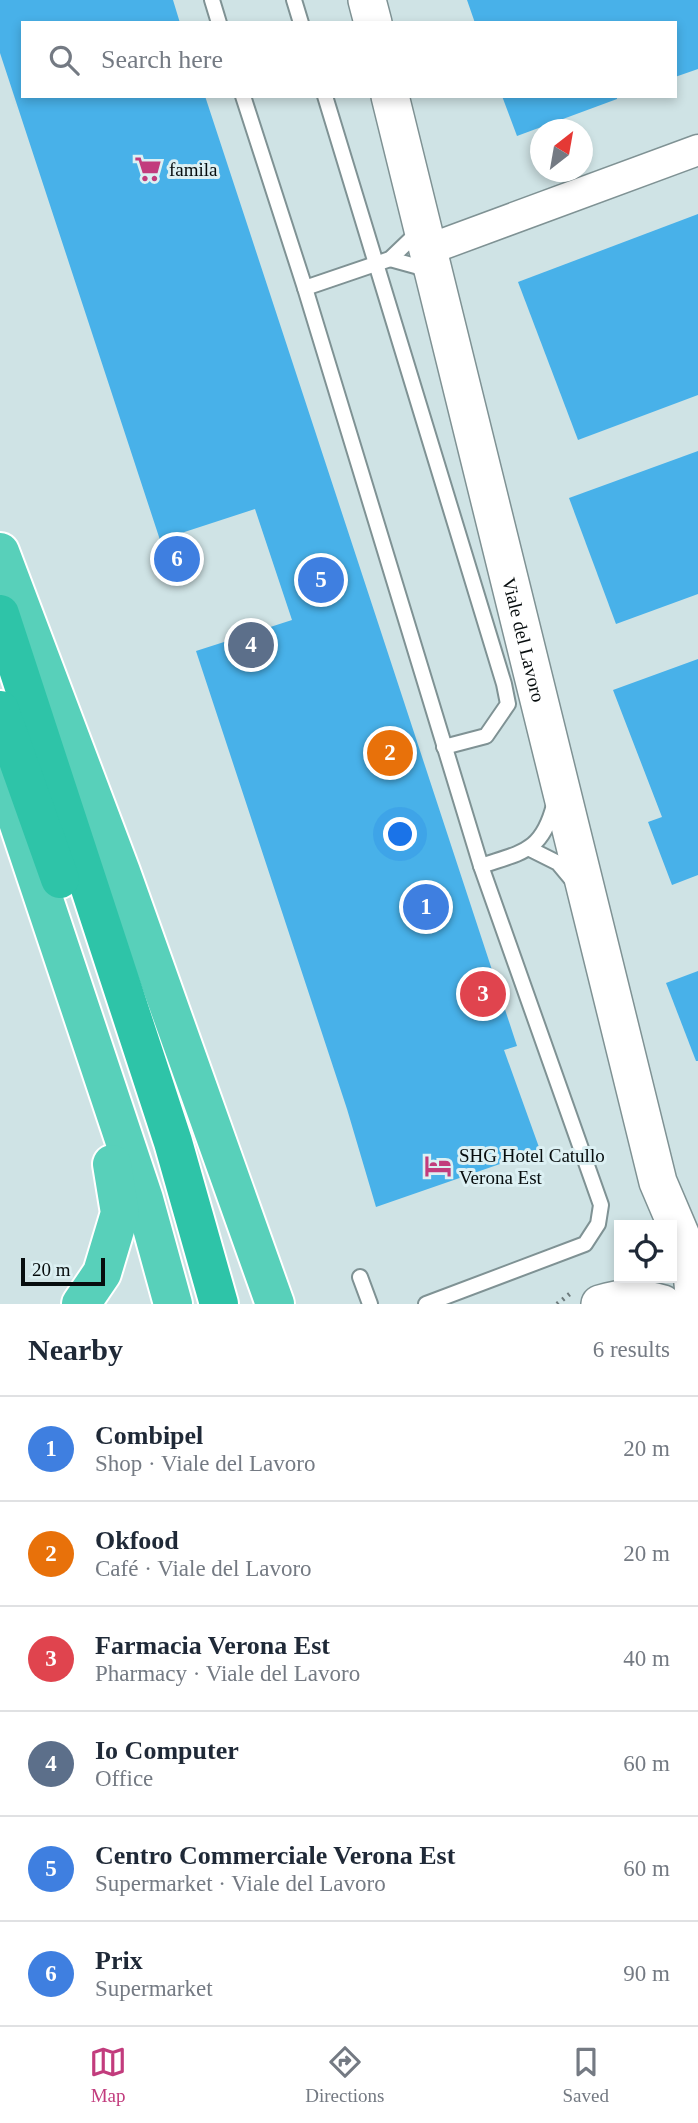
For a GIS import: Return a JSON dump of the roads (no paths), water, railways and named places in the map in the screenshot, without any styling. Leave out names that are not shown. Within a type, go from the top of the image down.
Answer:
[{"type":"highway","points":[[0,552],[135,911],[275,1304]]},
{"type":"highway","points":[[0,614],[173,1142],[218,1304]]},
{"type":"highway","points":[[0,710],[155,1148],[218,1304]]},
{"type":"highway","points":[[0,768],[139,1186],[173,1304]]},
{"type":"highway","points":[[0,782],[64,1014],[113,1167],[120,1213],[102,1273],[81,1304]]},
{"type":"street","points":[[367,0],[372,21]]},
{"type":"street","name":"Viale del Lavoro","points":[[390,98],[658,1182],[684,1243],[692,1273],[695,1304]]},
{"type":"street","points":[[427,250],[698,150]]},
{"type":"street","name":"Viale del Lavoro","points":[[656,1220],[658,1182]]},
{"type":"street","points":[[598,1304],[621,1283]]},
{"type":"street","points":[[598,1304],[620,1298],[648,1299],[663,1304]]},
{"type":"lane","points":[[212,0],[218,21]]},
{"type":"lane","points":[[294,0],[300,21]]},
{"type":"lane","points":[[244,98],[305,288],[481,866],[601,1205],[598,1224],[585,1244],[426,1304]]},
{"type":"lane","points":[[326,98],[384,261],[508,704],[486,736],[444,747]]},
{"type":"lane","points":[[305,288],[384,261],[413,237],[416,205]]},
{"type":"lane","points":[[384,261],[419,267],[439,298]]},
{"type":"lane","points":[[481,866],[530,849],[548,827],[560,784]]},
{"type":"lane","points":[[530,849],[558,863],[588,899]]},
{"type":"lane","points":[[360,1277],[370,1304]]},
{"type":"place","name":"famila","points":[[148,169]]},
{"type":"place","name":"Prix","points":[[177,559]]},
{"type":"place","name":"Centro Commerciale Verona Est","points":[[321,580]]},
{"type":"place","name":"Io Computer","points":[[251,645]]},
{"type":"place","name":"Okfood","points":[[390,753]]},
{"type":"place","name":"Combipel","points":[[426,907]]},
{"type":"place","name":"Farmacia Verona Est","points":[[483,994]]},
{"type":"place","name":"SHG Hotel Catullo Verona Est","points":[[438,1166]]}]
